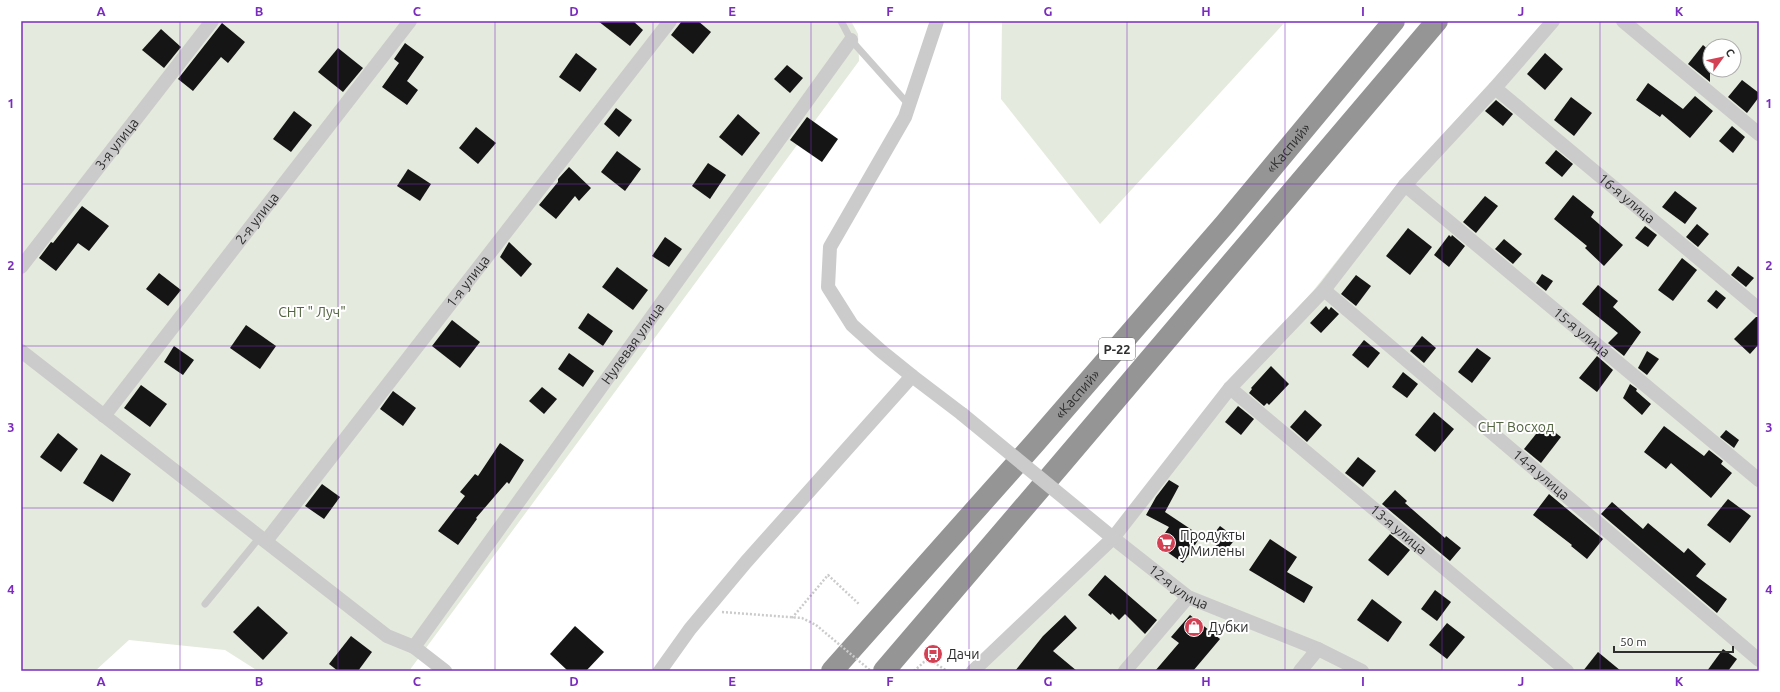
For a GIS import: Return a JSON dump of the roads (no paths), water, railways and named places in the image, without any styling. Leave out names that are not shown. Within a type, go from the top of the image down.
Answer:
[{"type":"highway","name":"«Каспий»","points":[[832,671],[1034,444],[1225,224],[1394,21]]},
{"type":"highway","name":"Р-22","points":[[884,671],[1062,464],[1437,21]]},
{"type":"street","name":"3-я улица","points":[[21,267],[212,21]]},
{"type":"street","name":"2-я улица","points":[[104,416],[410,21]]},
{"type":"street","name":"1-я улица","points":[[263,539],[670,21]]},
{"type":"street","name":"12-я улица","points":[[937,21],[905,117],[830,247],[828,287],[852,325],[881,351],[962,414],[1113,538],[1188,597],[1318,649],[1362,671]]},
{"type":"street","points":[[973,671],[1113,538],[1230,388],[1324,290],[1405,185],[1495,88],[1553,21]]},
{"type":"street","points":[[1623,21],[1759,134]]},
{"type":"street","name":"Нулевая улица","points":[[414,647],[851,40]]},
{"type":"street","name":"16-я улица","points":[[1495,88],[1759,309]]},
{"type":"street","name":"15-я улица","points":[[1405,185],[1759,480]]},
{"type":"street","name":"14-я улица","points":[[1324,290],[1759,660]]},
{"type":"street","points":[[21,351],[388,636],[414,647],[445,671]]},
{"type":"street","points":[[660,671],[690,629],[746,562],[912,376]]},
{"type":"street","name":"13-я улица","points":[[1230,388],[1567,671]]},
{"type":"street","points":[[1126,671],[1188,597]]},
{"type":"street","points":[[1300,671],[1318,649]]},
{"type":"lane","points":[[841,21],[851,40],[909,105]]},
{"type":"lane","points":[[205,604],[263,539]]},
{"type":"place","name":"Продукты у Милены","points":[[1166,543]]},
{"type":"place","name":"Дубки","points":[[1194,627]]},
{"type":"place","name":"Дачи","points":[[933,654]]},
{"type":"park label","name":"СНТ \" Луч\"","points":[[312,312]]},
{"type":"park label","name":"СНТ Восход","points":[[1516,427]]}]
